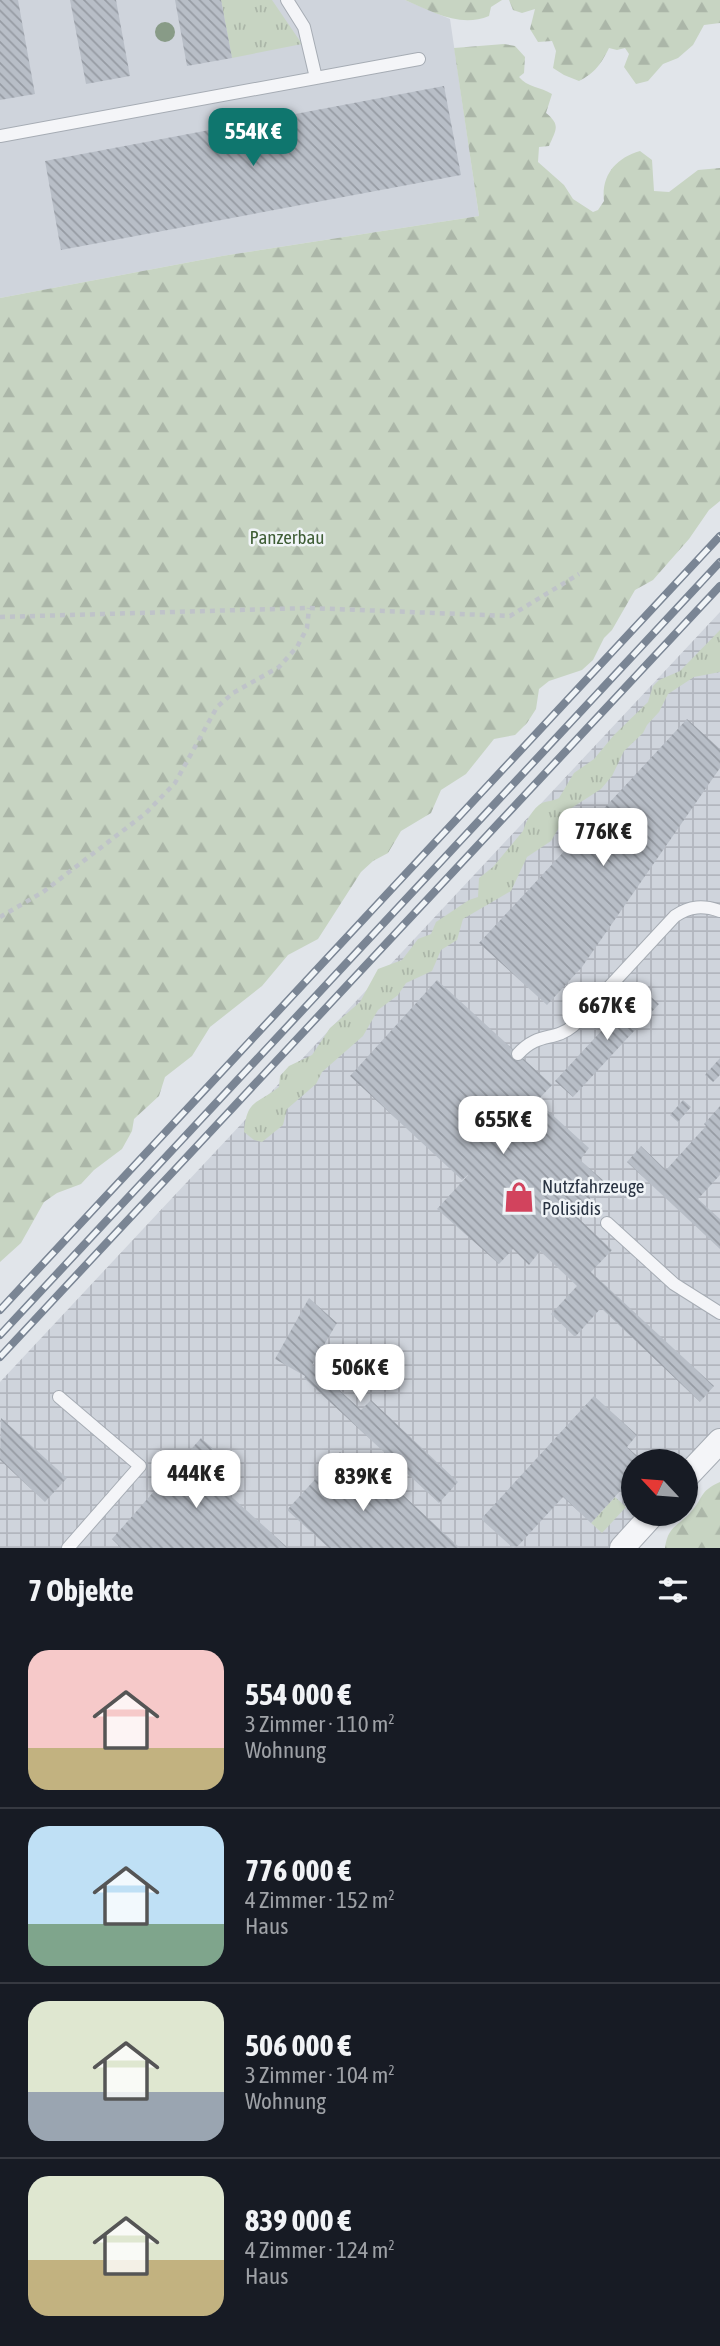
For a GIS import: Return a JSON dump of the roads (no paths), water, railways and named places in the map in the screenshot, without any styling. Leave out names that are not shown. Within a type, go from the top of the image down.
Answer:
[{"type":"street","points":[[698,1464],[720,1441]]},
{"type":"street","points":[[622,1548],[642,1526]]},
{"type":"lane","points":[[288,0],[304,27],[316,78]]},
{"type":"lane","points":[[0,136],[419,59]]},
{"type":"lane","points":[[518,1054],[534,1040],[567,1031],[573,1026],[675,916],[695,907],[720,911]]},
{"type":"lane","points":[[607,1223],[674,1284],[720,1312]]},
{"type":"lane","points":[[59,1397],[140,1466],[68,1548]]},
{"type":"railway","points":[[0,1310],[720,536]]},
{"type":"railway","points":[[0,1335],[720,562]]},
{"type":"railway","points":[[0,1357],[720,586]]},
{"type":"place","name":"Nutzfahrzeuge Polisidis","points":[[519,1197]]},
{"type":"park label","name":"Panzerbau","points":[[287,537]]}]
